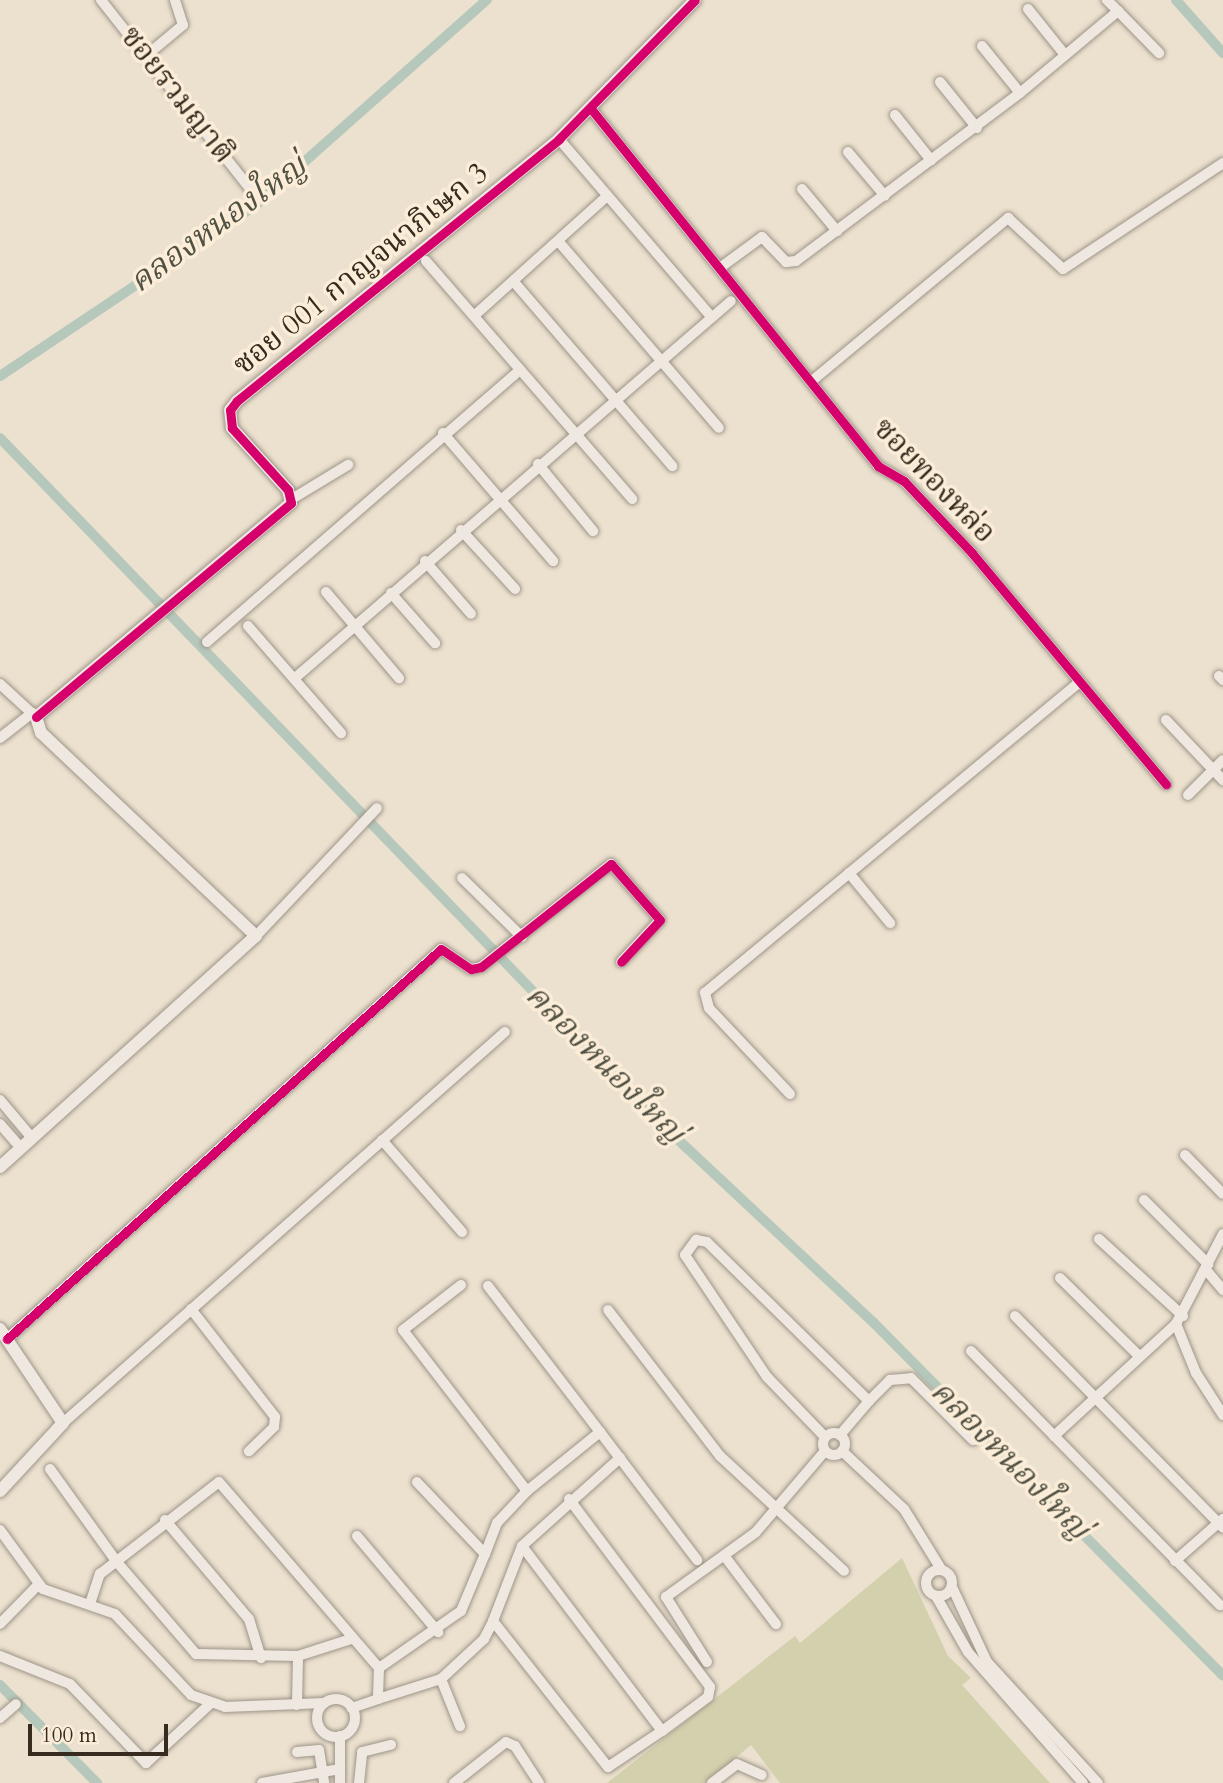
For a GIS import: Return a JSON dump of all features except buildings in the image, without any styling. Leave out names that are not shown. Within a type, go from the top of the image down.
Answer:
[{"type":"street","name":"ซอยรวมญาติ","points":[[102,0],[252,191]]},
{"type":"street","points":[[147,55],[183,25],[175,0]]},
{"type":"street","name":"ซอย 001 กาญจนาภิเษก 3","points":[[292,499],[232,428],[230,410],[592,110],[695,0]]},
{"type":"street","points":[[1107,0],[1159,53]]},
{"type":"street","points":[[1028,9],[1065,55]]},
{"type":"street","points":[[721,267],[762,237],[790,264],[977,128],[1118,11]]},
{"type":"street","points":[[982,46],[1020,93]]},
{"type":"street","points":[[940,82],[977,128]]},
{"type":"street","name":"ซอยทองหล่อ","points":[[592,110],[813,380],[878,466],[923,500],[1166,784]]},
{"type":"street","points":[[895,116],[931,160]]},
{"type":"street","points":[[559,139],[710,315]]},
{"type":"street","points":[[848,152],[885,195]]},
{"type":"street","points":[[813,380],[1008,218],[1063,269],[1223,163]]},
{"type":"street","points":[[802,189],[837,231]]},
{"type":"street","points":[[475,315],[607,196]]},
{"type":"street","points":[[559,242],[719,428]]},
{"type":"street","points":[[426,261],[632,499]]},
{"type":"street","points":[[514,282],[672,466]]},
{"type":"street","points":[[295,678],[537,464],[710,315],[731,301]]},
{"type":"street","points":[[208,642],[443,433],[520,370]]},
{"type":"street","points":[[443,433],[553,561]]},
{"type":"street","points":[[537,464],[593,531]]},
{"type":"street","points":[[0,738],[34,715],[292,499],[348,465]]},
{"type":"street","points":[[461,530],[515,589]]},
{"type":"street","points":[[425,561],[471,614]]},
{"type":"street","points":[[327,592],[399,678]]},
{"type":"street","points":[[391,593],[435,643]]},
{"type":"street","points":[[248,625],[341,733]]},
{"type":"street","points":[[790,1094],[709,1008],[705,993],[1079,683]]},
{"type":"street","points":[[0,684],[34,715],[41,733],[256,936]]},
{"type":"street","points":[[1166,720],[1223,780]]},
{"type":"street","points":[[1188,795],[1223,760]]},
{"type":"street","points":[[0,1167],[256,936],[374,811]]},
{"type":"street","points":[[63,1423],[3,1334],[438,951],[449,949],[473,970],[494,960],[612,864],[660,923],[621,962]]},
{"type":"street","points":[[849,873],[890,923]]},
{"type":"street","points":[[462,878],[522,937]]},
{"type":"street","points":[[0,1491],[63,1423],[505,1032]]},
{"type":"street","points":[[0,1100],[32,1138]]},
{"type":"street","points":[[0,1124],[21,1148]]},
{"type":"street","points":[[382,1140],[462,1232]]},
{"type":"street","points":[[1185,1155],[1223,1194]]},
{"type":"street","points":[[1144,1200],[1208,1268],[1223,1290]]},
{"type":"street","points":[[1054,1436],[1094,1396],[1180,1320],[1223,1234]]},
{"type":"street","points":[[1099,1239],[1180,1320],[1196,1373],[1223,1415]]},
{"type":"street","points":[[708,1662],[665,1600],[726,1558],[778,1509],[825,1451],[825,1437],[767,1377],[685,1255],[696,1240],[707,1242],[869,1401]]},
{"type":"street","points":[[1060,1278],[1140,1357]]},
{"type":"street","points":[[461,1285],[407,1325],[404,1336],[527,1491]]},
{"type":"street","points":[[488,1286],[697,1560]]},
{"type":"street","points":[[191,1309],[275,1417],[274,1427],[249,1451]]},
{"type":"street","points":[[608,1310],[720,1456],[844,1571]]},
{"type":"street","points":[[1015,1316],[1222,1523],[1175,1561]]},
{"type":"street","points":[[971,1351],[1220,1605]]},
{"type":"street","points":[[825,1437],[840,1434],[890,1380],[911,1378],[973,1440]]},
{"type":"street","points":[[379,1699],[379,1668],[391,1654],[438,1632],[468,1601],[497,1523],[527,1491],[600,1432]]},
{"type":"street","points":[[840,1434],[842,1451],[904,1508],[941,1569],[951,1575],[952,1587],[986,1668]]},
{"type":"street","points":[[825,1451],[842,1451]]},
{"type":"street","points":[[352,1708],[441,1679],[476,1648],[493,1621],[522,1546],[569,1499],[620,1458]]},
{"type":"street","points":[[50,1469],[116,1561],[196,1654],[261,1658],[298,1656],[326,1652],[351,1639]]},
{"type":"street","points":[[90,1604],[97,1579],[116,1561],[165,1520],[219,1482],[351,1639],[379,1668]]},
{"type":"street","points":[[417,1482],[485,1554]]},
{"type":"street","points":[[493,1621],[608,1766],[708,1697],[710,1687],[569,1499]]},
{"type":"street","points":[[165,1520],[249,1619],[261,1658]]},
{"type":"street","points":[[0,1530],[38,1585],[51,1595],[90,1604],[115,1614],[186,1690],[209,1704],[297,1705],[340,1699],[352,1708],[354,1723],[340,1736],[340,1783]]},
{"type":"street","points":[[357,1536],[438,1632]]},
{"type":"street","points":[[522,1546],[662,1731]]},
{"type":"street","points":[[726,1558],[776,1624]]},
{"type":"street","points":[[941,1569],[926,1579],[986,1668],[1080,1771],[1098,1783]]},
{"type":"street","points":[[0,1624],[38,1585]]},
{"type":"street","points":[[936,1596],[952,1587]]},
{"type":"street","points":[[0,1656],[70,1684],[146,1763],[209,1704]]},
{"type":"street","points":[[297,1705],[298,1656]]},
{"type":"street","points":[[441,1679],[460,1726]]},
{"type":"street","points":[[324,1703],[319,1725],[340,1736]]},
{"type":"street","points":[[0,1718],[16,1704]]},
{"type":"street","points":[[454,1783],[506,1742],[515,1746],[539,1783]]},
{"type":"street","points":[[359,1783],[362,1752],[391,1745]]},
{"type":"street","points":[[297,1752],[319,1750],[324,1783]]},
{"type":"street","points":[[712,1783],[737,1764],[762,1775]]},
{"type":"street","points":[[262,1783],[340,1769]]},
{"type":"street","points":[[1080,1771],[1083,1783]]},
{"type":"shaded area","points":[[902,1558],[948,1656],[971,1678],[962,1685],[1050,1783],[780,1783],[751,1745],[706,1783],[607,1783],[795,1636],[800,1643]]},
{"type":"waterway","name":"คลองหนองใหญ่","points":[[0,376],[258,203],[487,0]]},
{"type":"waterway","points":[[1176,0],[1223,53]]},
{"type":"waterway","name":"คลองหนองใหญ่","points":[[0,438],[657,1120],[874,1323],[1223,1676]]},
{"type":"waterway","points":[[0,1685],[97,1783]]},
{"type":"cycle path","points":[[36,717],[291,503],[288,490],[232,428],[230,410],[237,401],[559,139],[695,0]]},
{"type":"cycle path","points":[[592,110],[878,466],[904,481],[972,553],[1166,784]]},
{"type":"cycle path","points":[[7,1339],[441,949],[471,969],[481,967],[611,864],[660,920],[621,962]]}]
